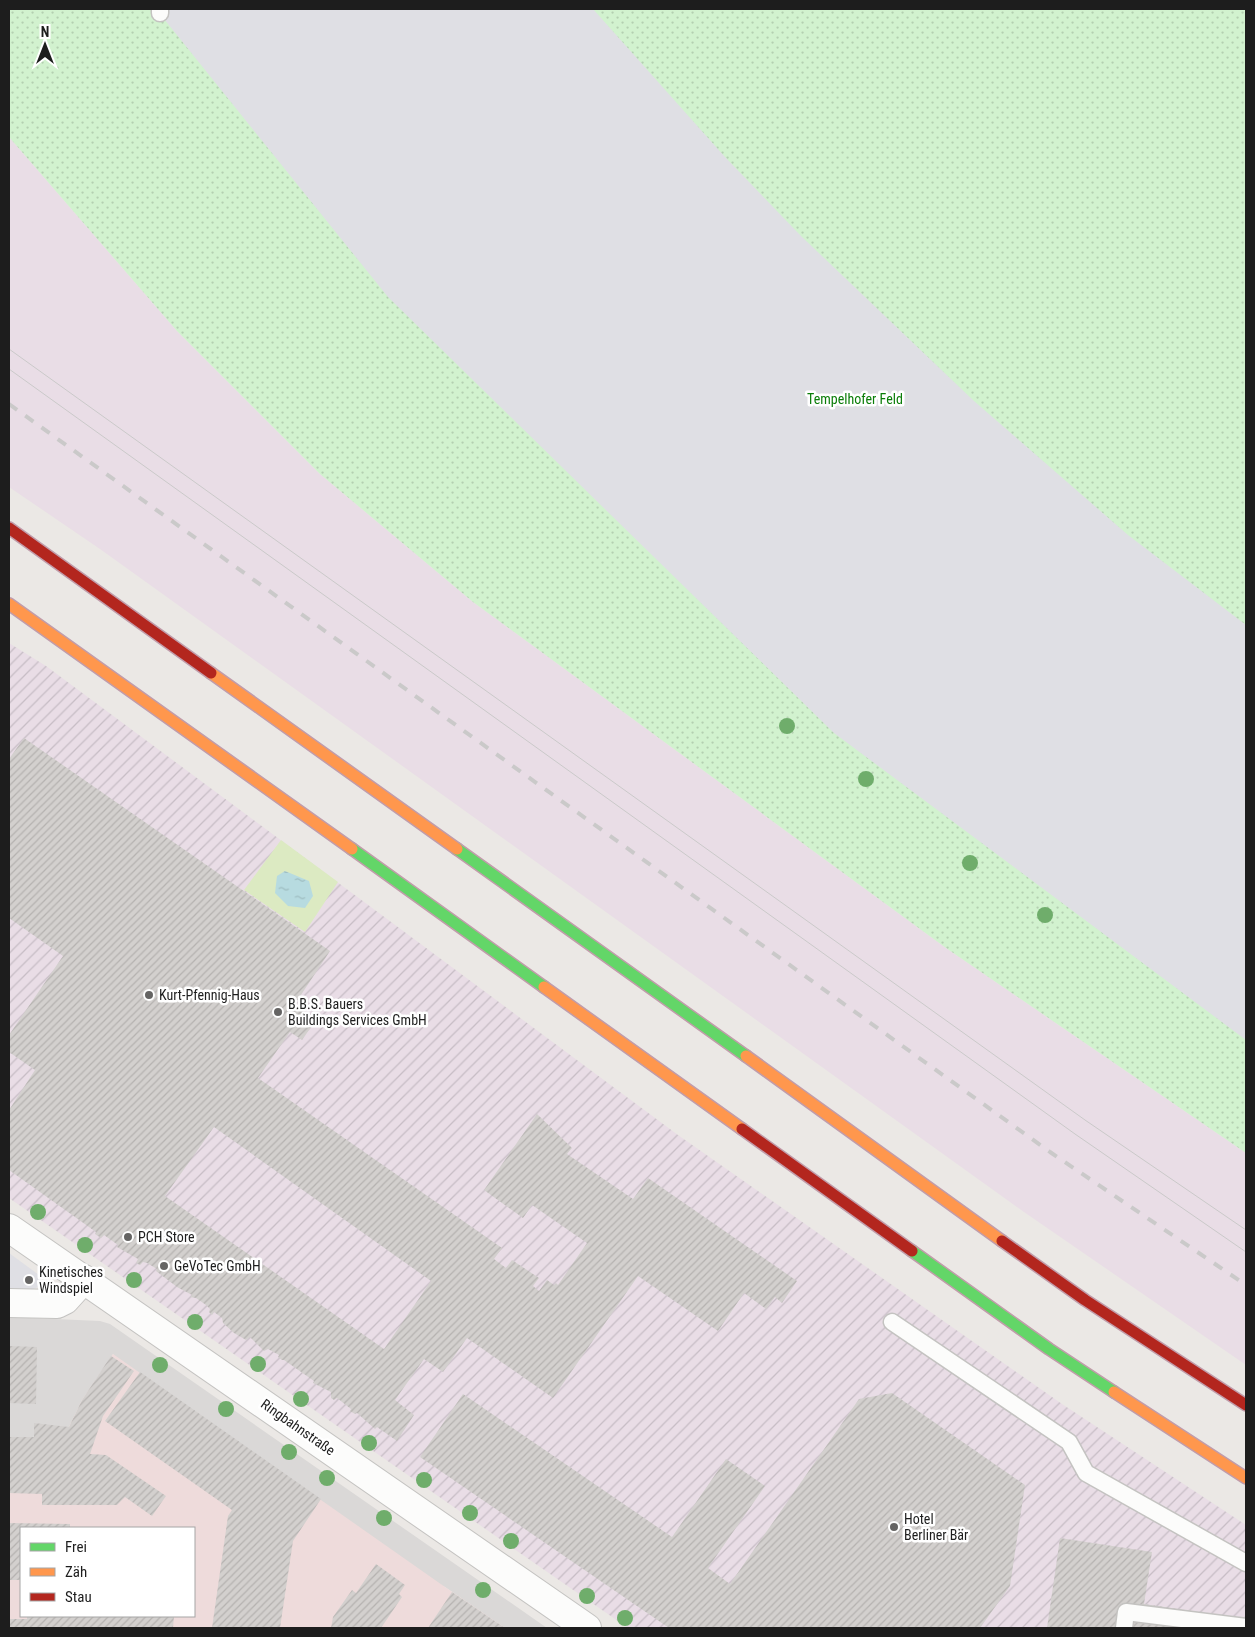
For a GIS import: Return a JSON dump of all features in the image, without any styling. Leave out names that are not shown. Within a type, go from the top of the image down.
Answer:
[{"type":"highway","points":[[9,528],[1085,1300],[1246,1405]]},
{"type":"highway","points":[[9,604],[1048,1349],[1246,1478]]},
{"type":"street","name":"Ringbahnstraße","points":[[9,1228],[587,1628]]},
{"type":"street","points":[[9,1302],[57,1304],[65,1300],[84,1279]]},
{"type":"lane","points":[[892,1322],[1069,1442],[1086,1473],[1246,1563]]},
{"type":"lane","points":[[1124,1628],[1126,1612],[1246,1627]]},
{"type":"shaded area","points":[[156,9],[593,9],[725,157],[801,236],[974,401],[1128,535],[1246,625],[1246,1040],[834,733],[388,297]]},
{"type":"shaded area","points":[[9,137],[177,331],[320,474],[473,602],[946,948],[1246,1153],[1246,1365],[1024,1212],[100,549],[9,487]]},
{"type":"shaded area","points":[[9,643],[46,666],[678,1135],[1062,1404],[1246,1525],[1246,1628],[628,1628],[9,1198]]},
{"type":"shaded area","points":[[9,1253],[39,1275],[42,1281],[40,1286],[31,1290],[9,1288]]},
{"type":"shaded area","points":[[9,1317],[100,1321],[110,1324],[547,1628],[505,1628],[445,1587],[232,1510],[113,1354],[82,1400],[69,1427],[64,1453],[9,1449]]},
{"type":"shaded area","points":[[113,1354],[505,1628],[9,1628],[9,1449],[63,1453],[69,1427],[82,1400]]},
{"type":"green space","name":"Tempelhofer Feld","points":[[9,9],[1246,9],[1246,1153],[946,948],[473,602],[320,474],[177,331],[9,137]]},
{"type":"green space","points":[[281,840],[338,882],[305,932],[244,890]]},
{"type":"water","points":[[285,871],[309,881],[313,896],[305,908],[288,906],[275,893],[277,876]]},
{"type":"building","points":[[24,738],[330,951],[295,1004],[316,1020],[302,1040],[290,1032],[258,1078],[502,1248],[494,1259],[506,1268],[512,1260],[539,1278],[533,1286],[539,1291],[547,1280],[554,1285],[556,1283],[558,1285],[587,1243],[532,1205],[523,1218],[484,1190],[537,1114],[572,1148],[567,1154],[633,1199],[648,1178],[797,1281],[782,1303],[775,1297],[766,1309],[744,1293],[718,1331],[638,1276],[553,1398],[467,1338],[443,1372],[424,1359],[395,1400],[414,1415],[397,1441],[377,1427],[375,1429],[357,1413],[355,1414],[350,1411],[351,1409],[337,1398],[334,1400],[331,1398],[331,1392],[313,1383],[314,1381],[278,1357],[279,1355],[268,1349],[264,1351],[250,1337],[246,1340],[234,1333],[223,1323],[222,1318],[214,1312],[212,1315],[206,1305],[196,1298],[190,1297],[192,1295],[177,1287],[156,1271],[157,1269],[147,1263],[143,1262],[140,1265],[136,1263],[138,1259],[117,1247],[118,1245],[104,1235],[101,1238],[95,1234],[96,1232],[9,1170],[9,1110],[35,1070],[9,1052],[9,1035],[63,956],[9,918],[9,759]],"holes":[[[214,1127],[431,1281],[384,1349],[165,1196]]]},
{"type":"building","points":[[9,1346],[37,1347],[36,1404],[9,1403]]},
{"type":"building","points":[[111,1356],[134,1371],[103,1416],[90,1454],[106,1455],[166,1496],[152,1516],[125,1497],[117,1505],[42,1505],[42,1494],[9,1493],[9,1437],[34,1437],[34,1423],[69,1427],[82,1400]]},
{"type":"building","points":[[140,1372],[321,1499],[293,1541],[280,1628],[212,1628],[228,1516],[232,1510],[105,1421]]},
{"type":"building","name":"Hotel Berliner Bär","points":[[892,1393],[1025,1485],[1010,1586],[980,1628],[669,1628],[420,1457],[463,1394],[672,1537],[726,1459],[765,1486],[708,1568],[730,1584],[859,1399]]},
{"type":"building","points":[[9,1523],[70,1524],[70,1527],[20,1527],[20,1580],[9,1580]]},
{"type":"building","points":[[1060,1538],[1152,1552],[1144,1604],[1246,1619],[1244,1628],[1047,1628]]},
{"type":"building","points":[[376,1564],[405,1585],[399,1594],[402,1597],[381,1628],[331,1628],[333,1617],[352,1590],[356,1593]]},
{"type":"building","points":[[452,1592],[505,1628],[428,1628]]},
{"type":"building","points":[[27,1617],[174,1617],[173,1628],[9,1628],[9,1619],[27,1619]]},
{"type":"tram line","points":[[9,349],[1085,1120],[1246,1230]]},
{"type":"tram line","points":[[9,369],[1075,1134],[1246,1252]]},
{"type":"railway","points":[[9,404],[1050,1152],[1246,1285]]},
{"type":"traffic: fast","points":[[352,849],[544,987]]},
{"type":"traffic: fast","points":[[457,849],[746,1056]]},
{"type":"traffic: fast","points":[[912,1251],[1049,1349],[1114,1392]]},
{"type":"traffic: slow","points":[[9,604],[352,849]]},
{"type":"traffic: slow","points":[[211,673],[457,849]]},
{"type":"traffic: slow","points":[[544,987],[742,1129]]},
{"type":"traffic: slow","points":[[746,1056],[1002,1241]]},
{"type":"traffic: slow","points":[[1114,1392],[1246,1478]]},
{"type":"traffic: jam","points":[[9,528],[211,673]]},
{"type":"traffic: jam","points":[[742,1129],[912,1251]]},
{"type":"traffic: jam","points":[[1002,1241],[1085,1300],[1246,1405]]},
{"type":"place","name":"Kurt-Pfennig-Haus","points":[[149,995]]},
{"type":"place","name":"B.B.S. Bauers Buildings Services GmbH","points":[[278,1012]]},
{"type":"place","name":"PCH Store","points":[[128,1237]]},
{"type":"place","name":"GeVoTec GmbH","points":[[164,1266]]},
{"type":"place","name":"Kinetisches Windspiel","points":[[29,1280]]},
{"type":"place","name":"Hotel Berliner Bär","points":[[894,1527]]}]
